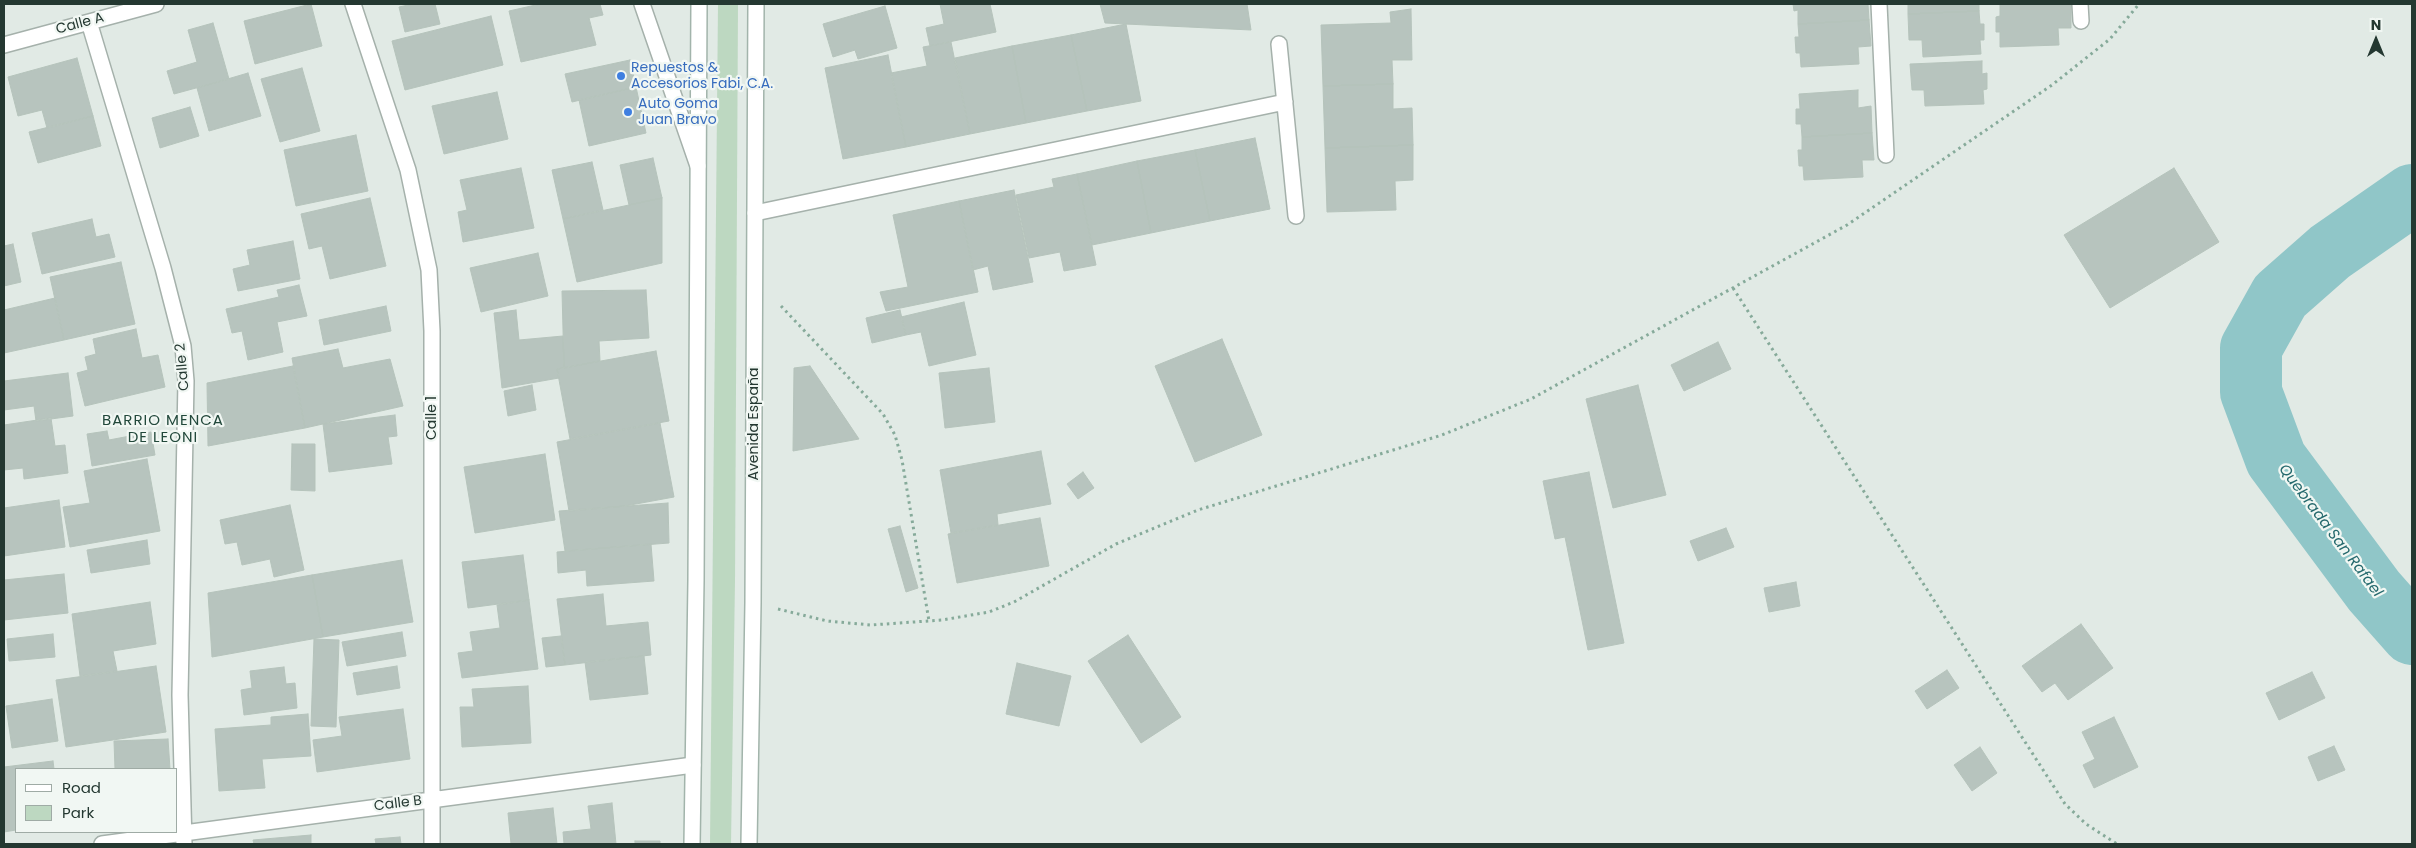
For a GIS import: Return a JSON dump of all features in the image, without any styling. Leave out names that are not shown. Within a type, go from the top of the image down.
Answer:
[{"type":"street","name":"Calle A","points":[[4,45],[156,4]]},
{"type":"street","name":"Calle 1","points":[[353,4],[408,170],[429,270],[432,331],[432,844]]},
{"type":"street","points":[[642,4],[698,168]]},
{"type":"street","points":[[692,844],[699,4]]},
{"type":"street","name":"Avenida España","points":[[749,844],[753,603],[756,4]]},
{"type":"street","points":[[1879,4],[1886,155]]},
{"type":"street","points":[[2080,4],[2081,21]]},
{"type":"street","name":"Calle 2","points":[[89,22],[163,268],[183,346],[186,381],[180,695],[184,838]]},
{"type":"street","points":[[1279,44],[1296,216]]},
{"type":"street","points":[[755,213],[1285,102]]},
{"type":"street","name":"Calle B","points":[[102,844],[184,838],[432,800],[693,765]]},
{"type":"path","points":[[753,603],[827,621],[871,625],[929,621],[989,612],[1014,602],[1116,544],[1198,510],[1442,435],[1531,399],[1847,225],[2028,102],[2110,39],[2139,4]]},
{"type":"path","points":[[755,278],[883,414],[895,435],[902,460],[929,621]]},
{"type":"path","points":[[1732,288],[2065,804],[2086,824],[2117,844]]},
{"type":"green space","points":[[718,4],[738,4],[735,581],[731,844],[710,844]]},
{"type":"building","points":[[311,4],[322,46],[255,64],[244,21]]},
{"type":"building","points":[[413,4],[435,4],[440,24],[405,32],[399,7]]},
{"type":"building","points":[[540,4],[600,4],[603,15],[589,18],[596,45],[521,62],[509,11]]},
{"type":"building","points":[[940,4],[990,4],[996,32],[930,46],[926,28],[944,24]]},
{"type":"building","points":[[1100,4],[1247,4],[1251,30],[1105,23]]},
{"type":"building","points":[[1793,4],[1868,4],[1869,20],[1798,24],[1798,10],[1794,11]]},
{"type":"building","points":[[1908,4],[1979,4],[1979,11],[1908,14]]},
{"type":"building","points":[[2000,4],[2071,4],[2071,28],[2058,28],[2059,45],[2000,47],[2000,32],[1996,32],[1996,17],[2000,16]]},
{"type":"building","points":[[885,6],[897,48],[858,59],[855,50],[833,57],[823,24]]},
{"type":"building","points":[[1411,9],[1412,60],[1392,60],[1393,84],[1323,86],[1321,25],[1391,23],[1390,12]]},
{"type":"building","points":[[1979,11],[1980,24],[1984,24],[1984,40],[1980,40],[1981,54],[1923,57],[1922,40],[1909,40],[1908,14]]},
{"type":"building","points":[[491,16],[503,65],[405,90],[392,41]]},
{"type":"building","points":[[1869,20],[1871,46],[1858,47],[1859,64],[1801,67],[1800,53],[1796,53],[1795,37],[1799,37],[1798,24]]},
{"type":"building","points":[[213,23],[229,79],[174,94],[167,71],[197,62],[188,30]]},
{"type":"building","points":[[1126,24],[1141,101],[1087,111],[1071,35]]},
{"type":"building","points":[[1071,35],[1087,111],[1026,123],[1012,46]]},
{"type":"building","points":[[951,42],[970,134],[906,147],[891,73],[927,66],[923,47]]},
{"type":"building","points":[[1012,46],[1026,123],[970,134],[955,58]]},
{"type":"building","points":[[888,55],[906,147],[843,159],[825,68]]},
{"type":"building","points":[[77,58],[93,116],[47,128],[42,110],[18,116],[8,77]]},
{"type":"building","points":[[630,60],[636,87],[572,102],[565,74]]},
{"type":"building","points":[[1982,61],[1982,74],[1987,73],[1987,89],[1983,90],[1984,104],[1925,106],[1924,90],[1912,90],[1910,64]]},
{"type":"building","points":[[302,68],[320,131],[280,142],[261,79]]},
{"type":"building","points":[[248,73],[261,116],[209,131],[197,88]]},
{"type":"building","points":[[1393,84],[1393,109],[1412,108],[1413,145],[1325,148],[1323,86]]},
{"type":"building","points":[[636,87],[646,133],[589,146],[579,100]]},
{"type":"building","points":[[1858,90],[1858,108],[1871,106],[1872,133],[1802,137],[1801,124],[1796,124],[1796,109],[1800,109],[1799,94]]},
{"type":"building","points":[[497,92],[508,139],[444,154],[432,106]]},
{"type":"building","points":[[190,107],[199,136],[160,148],[152,118]]},
{"type":"building","points":[[93,116],[101,146],[38,163],[29,132]]},
{"type":"building","points":[[1872,133],[1874,160],[1862,160],[1863,177],[1804,180],[1803,166],[1799,166],[1798,150],[1802,150],[1802,137]]},
{"type":"building","points":[[356,135],[368,191],[296,206],[284,150]]},
{"type":"building","points":[[1255,138],[1270,209],[1210,221],[1195,150]]},
{"type":"building","points":[[1413,145],[1413,180],[1395,181],[1396,210],[1327,212],[1325,148]]},
{"type":"building","points":[[1195,150],[1210,221],[1151,233],[1137,161]]},
{"type":"building","points":[[653,158],[662,198],[629,205],[620,165]]},
{"type":"building","points":[[1137,161],[1151,233],[1092,245],[1077,174]]},
{"type":"building","points":[[592,162],[603,210],[563,219],[552,170]]},
{"type":"building","points":[[521,168],[534,228],[463,242],[458,212],[467,210],[460,180]]},
{"type":"building","points":[[2174,168],[2219,242],[2110,308],[2064,235]]},
{"type":"building","points":[[1077,174],[1096,265],[1064,271],[1060,252],[1029,258],[1016,195],[1054,187],[1052,179]]},
{"type":"building","points":[[1014,190],[1033,282],[993,290],[988,266],[973,270],[959,201]]},
{"type":"building","points":[[370,198],[386,266],[330,279],[322,246],[309,249],[301,214]]},
{"type":"building","points":[[662,198],[662,263],[577,282],[563,219]]},
{"type":"building","points":[[959,201],[978,292],[886,311],[880,292],[908,287],[893,215]]},
{"type":"building","points":[[92,219],[96,237],[109,234],[115,257],[42,274],[32,233]]},
{"type":"building","points":[[293,241],[300,279],[238,291],[233,269],[250,265],[247,250]]},
{"type":"building","points":[[13,244],[21,282],[4,286],[4,246]]},
{"type":"building","points":[[538,253],[548,296],[481,312],[470,268]]},
{"type":"building","points":[[121,262],[135,324],[64,340],[50,277]]},
{"type":"building","points":[[299,285],[307,316],[277,322],[283,352],[248,360],[242,331],[232,333],[226,309],[279,297],[277,290]]},
{"type":"building","points":[[646,290],[649,338],[599,341],[600,361],[564,368],[562,291]]},
{"type":"building","points":[[55,298],[64,340],[4,353],[4,310]]},
{"type":"building","points":[[964,302],[976,355],[929,366],[921,332],[906,335],[901,317]]},
{"type":"building","points":[[386,306],[391,331],[324,345],[319,320]]},
{"type":"building","points":[[516,310],[519,340],[563,336],[564,368],[557,369],[559,378],[502,388],[494,313]]},
{"type":"building","points":[[900,310],[906,335],[872,343],[866,318]]},
{"type":"building","points":[[136,329],[142,358],[158,355],[165,387],[85,406],[77,373],[88,370],[85,357],[96,354],[93,339]]},
{"type":"building","points":[[1222,339],[1262,435],[1195,462],[1155,366]]},
{"type":"building","points":[[1718,342],[1731,369],[1684,391],[1671,365]]},
{"type":"building","points":[[338,349],[343,368],[390,359],[403,406],[305,428],[292,358]]},
{"type":"building","points":[[656,351],[669,421],[570,439],[557,369]]},
{"type":"building","points":[[293,366],[305,428],[208,446],[207,383]]},
{"type":"building","points":[[810,366],[859,439],[793,451],[794,368]]},
{"type":"building","points":[[989,368],[995,422],[945,428],[939,373]]},
{"type":"building","points":[[68,373],[73,416],[36,421],[34,406],[4,410],[4,381]]},
{"type":"building","points":[[532,385],[536,410],[508,416],[504,391]]},
{"type":"building","points":[[1638,385],[1666,495],[1613,508],[1586,399]]},
{"type":"building","points":[[395,415],[397,436],[388,437],[392,464],[329,472],[323,424]]},
{"type":"building","points":[[51,418],[55,446],[65,445],[68,473],[24,479],[23,468],[4,470],[4,425]]},
{"type":"building","points":[[660,423],[674,497],[625,506],[569,511],[557,442]]},
{"type":"building","points":[[107,431],[109,440],[151,432],[155,455],[92,466],[87,434]]},
{"type":"building","points":[[292,444],[315,444],[315,491],[291,490]]},
{"type":"building","points":[[1041,451],[1051,504],[997,514],[998,525],[951,533],[940,470]]},
{"type":"building","points":[[545,454],[555,520],[475,533],[464,467]]},
{"type":"building","points":[[147,459],[160,531],[70,547],[63,507],[90,503],[84,471]]},
{"type":"building","points":[[1083,472],[1094,488],[1078,499],[1067,484]]},
{"type":"building","points":[[1589,472],[1624,643],[1588,650],[1565,537],[1555,539],[1543,481]]},
{"type":"building","points":[[59,500],[65,547],[4,556],[4,508]]},
{"type":"building","points":[[668,503],[669,543],[565,551],[559,511]]},
{"type":"building","points":[[290,505],[304,570],[274,577],[270,559],[242,565],[237,542],[225,544],[220,520]]},
{"type":"building","points":[[1040,518],[1049,566],[957,583],[948,534]]},
{"type":"building","points":[[900,526],[918,588],[906,592],[888,529]]},
{"type":"building","points":[[1726,528],[1734,547],[1698,561],[1690,541]]},
{"type":"building","points":[[147,540],[150,564],[91,573],[87,550]]},
{"type":"building","points":[[651,544],[654,581],[587,586],[586,570],[558,573],[557,552]]},
{"type":"building","points":[[523,555],[529,600],[468,608],[462,562]]},
{"type":"building","points":[[402,560],[413,622],[323,637],[312,575]]},
{"type":"building","points":[[64,574],[68,613],[4,620],[4,580]]},
{"type":"building","points":[[312,575],[323,637],[212,657],[208,593]]},
{"type":"building","points":[[1796,582],[1800,606],[1769,612],[1764,588]]},
{"type":"building","points":[[603,594],[606,626],[648,622],[651,655],[565,665],[557,599]]},
{"type":"building","points":[[529,600],[538,669],[462,678],[458,653],[473,651],[470,632],[500,628],[497,605]]},
{"type":"building","points":[[150,602],[156,644],[113,651],[117,671],[80,676],[72,614]]},
{"type":"building","points":[[2081,624],[2113,668],[2068,700],[2055,683],[2042,692],[2022,666]]},
{"type":"building","points":[[402,632],[406,656],[347,666],[342,642]]},
{"type":"building","points":[[53,634],[55,657],[9,661],[7,639]]},
{"type":"building","points":[[1128,635],[1181,717],[1141,743],[1088,661]]},
{"type":"building","points":[[561,636],[565,665],[546,667],[542,638]]},
{"type":"building","points":[[314,639],[339,640],[336,727],[311,726]]},
{"type":"building","points":[[644,656],[648,694],[590,700],[585,662]]},
{"type":"building","points":[[1017,663],[1071,676],[1059,726],[1006,714]]},
{"type":"building","points":[[156,666],[166,732],[66,747],[56,680]]},
{"type":"building","points":[[397,666],[400,688],[357,695],[353,673]]},
{"type":"building","points":[[284,667],[286,684],[295,683],[297,708],[244,715],[241,690],[252,688],[250,671]]},
{"type":"building","points":[[1947,670],[1959,688],[1927,709],[1915,691]]},
{"type":"building","points":[[2312,672],[2325,698],[2279,720],[2266,693]]},
{"type":"building","points":[[528,686],[531,743],[462,747],[460,707],[474,707],[472,689]]},
{"type":"building","points":[[52,699],[58,741],[12,748],[6,706]]},
{"type":"building","points":[[403,709],[410,759],[317,772],[313,740],[342,736],[339,717]]},
{"type":"building","points":[[308,714],[311,756],[262,759],[265,788],[219,791],[215,729],[271,725],[271,717]]},
{"type":"building","points":[[2114,717],[2138,767],[2094,788],[2083,765],[2095,759],[2082,732]]},
{"type":"building","points":[[168,739],[170,768],[115,768],[114,741]]},
{"type":"building","points":[[2334,746],[2345,770],[2318,781],[2308,757]]},
{"type":"building","points":[[1980,747],[1997,773],[1972,791],[1954,765]]},
{"type":"building","points":[[53,761],[54,768],[15,768],[15,830],[4,832],[4,767]]},
{"type":"building","points":[[612,803],[616,844],[564,844],[563,832],[591,829],[588,806]]},
{"type":"building","points":[[553,808],[557,844],[511,844],[508,813]]},
{"type":"building","points":[[311,835],[311,844],[254,844],[253,840]]},
{"type":"building","points":[[400,837],[401,844],[376,844],[375,839]]},
{"type":"building","points":[[635,841],[660,841],[660,844],[635,844]]},
{"type":"waterway","name":"Quebrada San Rafael","points":[[2412,195],[2330,252],[2280,296],[2251,348],[2251,392],[2276,459],[2374,591],[2412,634]]},
{"type":"place","name":"Repuestos & Accesorios Fabi, C.A.","points":[[621,76]]},
{"type":"place","name":"Auto Goma Juan Bravo","points":[[628,112]]},
{"type":"district","name":"BARRIO MENCA DE LEONI","points":[[163,430]]}]
